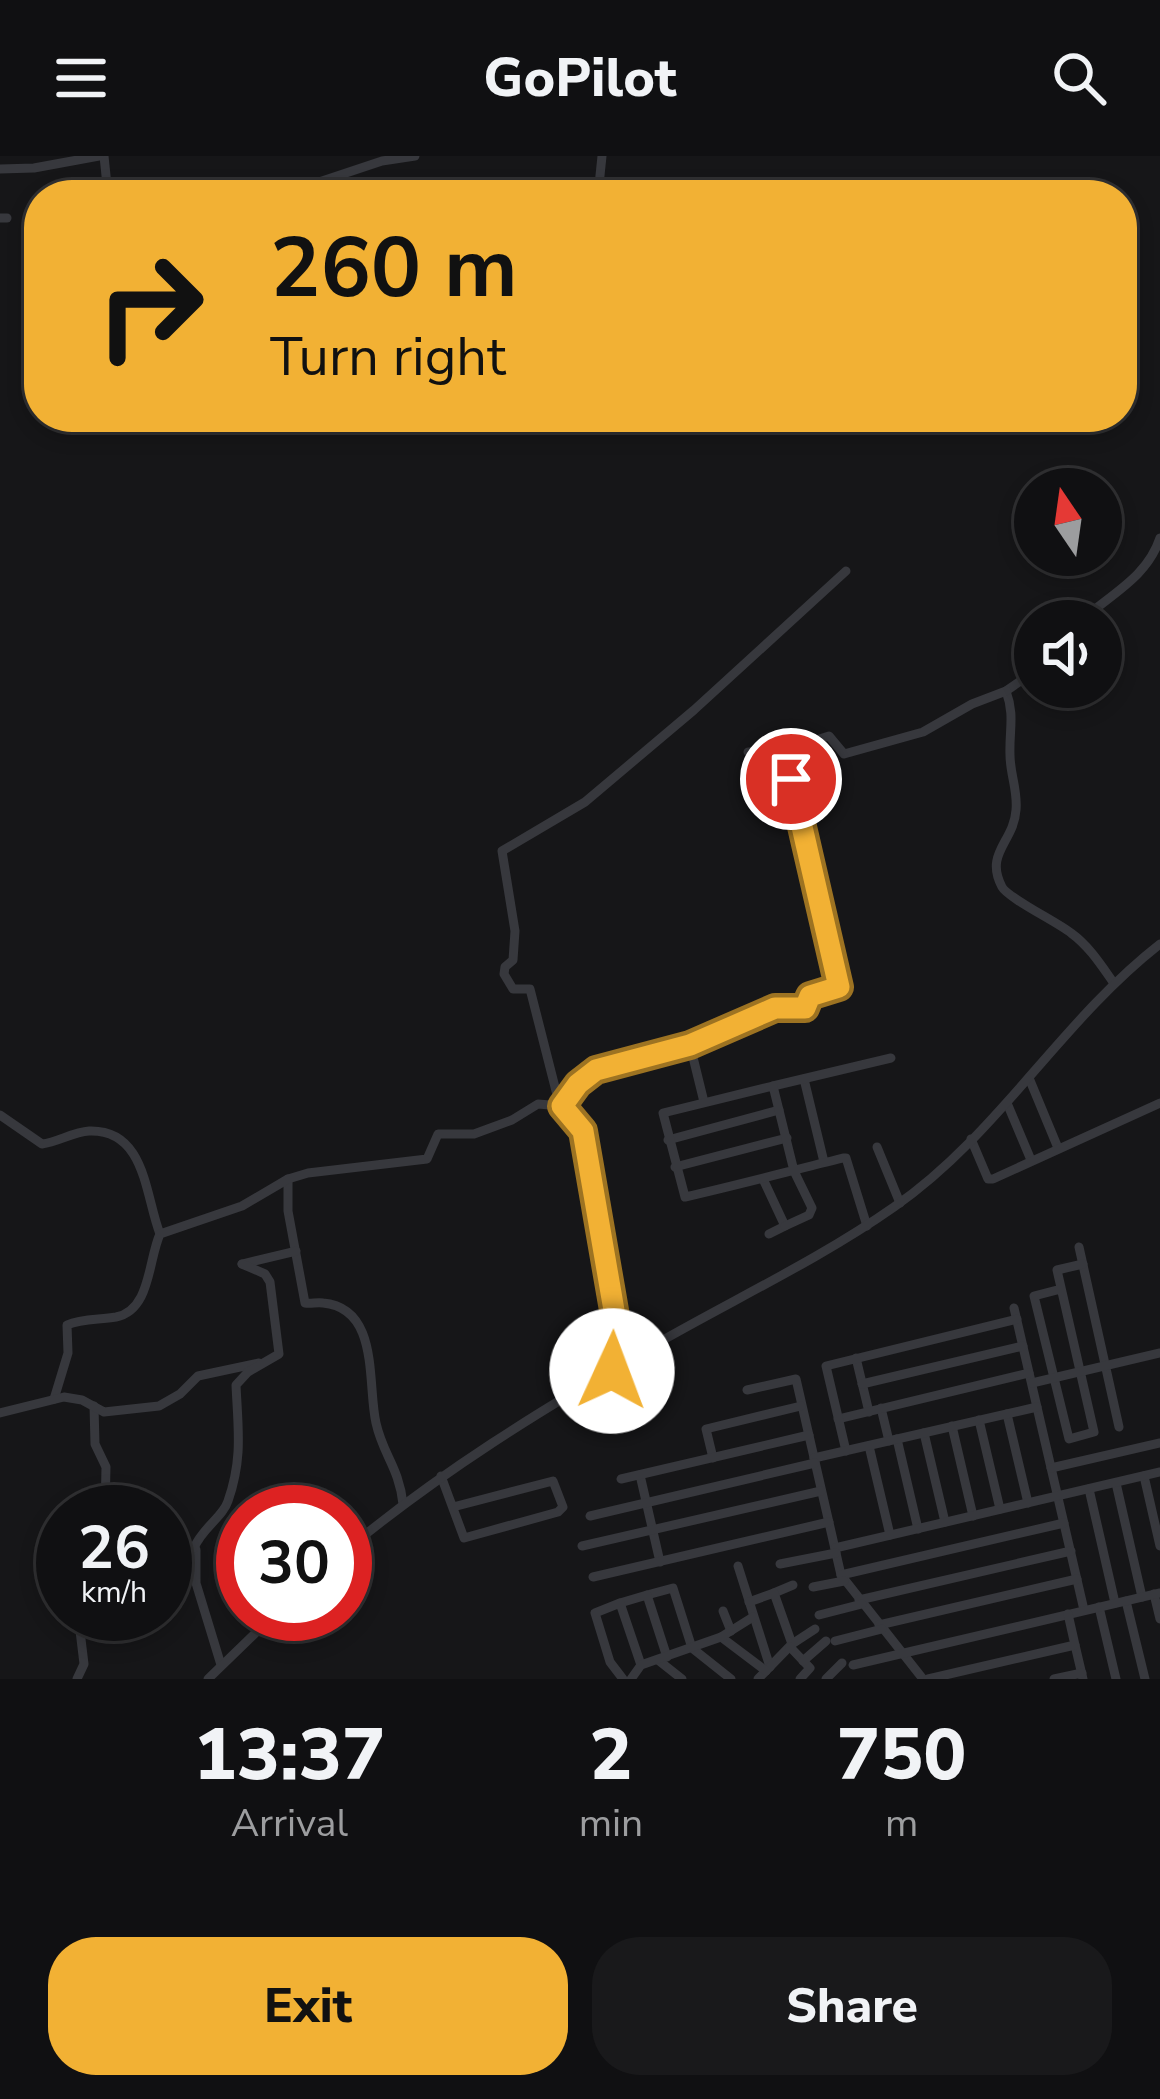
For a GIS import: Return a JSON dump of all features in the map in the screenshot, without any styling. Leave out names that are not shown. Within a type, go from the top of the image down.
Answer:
[{"type":"street","points":[[0,169],[101,156]]},
{"type":"street","points":[[325,180],[382,161],[416,156]]},
{"type":"street","points":[[1109,600],[1125,588],[1160,538]]},
{"type":"street","points":[[612,1371],[615,1316],[583,1131],[562,1106],[530,989],[513,989],[504,974],[513,960],[515,932],[502,851],[585,802],[846,571]]},
{"type":"street","points":[[748,752],[784,750],[823,736],[835,739],[844,754],[932,728],[1014,685]]},
{"type":"street","points":[[1006,691],[1013,714],[1010,756],[1016,814],[995,856],[995,869],[1006,893],[1073,934],[1113,982]]},
{"type":"street","points":[[562,1106],[596,1070],[690,1045],[775,1008],[805,1008],[810,996],[839,987],[784,750]]},
{"type":"street","points":[[372,1529],[441,1476],[900,1203],[1007,1102],[1113,982],[1160,944]]},
{"type":"street","points":[[690,1045],[704,1102]]},
{"type":"street","points":[[867,1226],[848,1160],[843,1158],[685,1197],[663,1113],[891,1058]]},
{"type":"street","points":[[1029,1078],[1058,1148]]},
{"type":"street","points":[[804,1079],[824,1162]]},
{"type":"street","points":[[769,1234],[811,1212],[794,1171],[773,1086]]},
{"type":"street","points":[[1007,1102],[1031,1160]]},
{"type":"street","points":[[971,1139],[988,1179],[1160,1103]]},
{"type":"street","points":[[160,1234],[252,1202],[288,1179],[427,1159],[437,1134],[474,1134],[538,1104],[562,1106]]},
{"type":"street","points":[[668,1140],[779,1110]]},
{"type":"street","points":[[0,1115],[41,1144],[87,1131],[115,1137],[140,1162],[160,1234],[148,1281],[133,1309],[117,1317],[67,1325],[68,1353],[54,1399]]},
{"type":"street","points":[[675,1167],[787,1138]]},
{"type":"street","points":[[878,1148],[900,1203]]},
{"type":"street","points":[[288,1179],[305,1303],[344,1311],[361,1330],[370,1362],[375,1418],[400,1475],[404,1504]]},
{"type":"street","points":[[763,1179],[785,1226]]},
{"type":"street","points":[[1079,1247],[1119,1427]]},
{"type":"street","points":[[221,1665],[196,1583],[194,1548],[201,1532],[227,1506],[240,1460],[236,1385],[248,1372],[275,1359],[281,1344],[271,1282],[265,1274],[242,1264],[296,1251]]},
{"type":"street","points":[[1061,1289],[1034,1296],[1069,1438],[1094,1432],[1057,1270],[1083,1264]]},
{"type":"street","points":[[845,1451],[826,1366],[1015,1313],[1084,1610]]},
{"type":"street","points":[[862,1384],[1023,1346]]},
{"type":"street","points":[[838,1419],[1160,1353]]},
{"type":"street","points":[[856,1358],[868,1412]]},
{"type":"street","points":[[0,1413],[54,1399],[82,1400],[109,1412],[159,1406],[198,1376],[275,1359]]},
{"type":"street","points":[[748,1390],[796,1379],[842,1578],[922,1679],[1076,1645]]},
{"type":"street","points":[[94,1406],[95,1444],[106,1466],[106,1485]]},
{"type":"street","points":[[712,1458],[706,1429],[802,1406]]},
{"type":"street","points":[[590,1516],[1037,1407]]},
{"type":"street","points":[[881,1408],[918,1528]]},
{"type":"street","points":[[1007,1414],[1028,1503]]},
{"type":"street","points":[[979,1420],[1000,1510]]},
{"type":"street","points":[[952,1426],[973,1516]]},
{"type":"street","points":[[924,1433],[945,1522]]},
{"type":"street","points":[[621,1479],[808,1436]]},
{"type":"street","points":[[1052,1468],[1160,1443]]},
{"type":"street","points":[[869,1446],[890,1535]]},
{"type":"street","points":[[780,1564],[1160,1472]]},
{"type":"street","points":[[640,1474],[660,1562]]},
{"type":"street","points":[[441,1476],[464,1538],[563,1507],[553,1481],[453,1507]]},
{"type":"street","points":[[1144,1476],[1160,1546]]},
{"type":"street","points":[[1116,1483],[1160,1619]]},
{"type":"street","points":[[1089,1489],[1144,1679]]},
{"type":"street","points":[[582,1546],[821,1491]]},
{"type":"street","points":[[593,1577],[829,1522]]},
{"type":"street","points":[[813,1587],[1064,1523]]},
{"type":"street","points":[[819,1615],[1071,1550]]},
{"type":"street","points":[[738,1566],[765,1672]]},
{"type":"street","points":[[800,1679],[807,1664],[830,1641],[1077,1579]]},
{"type":"street","points":[[749,1602],[793,1586]]},
{"type":"street","points":[[731,1679],[692,1648],[673,1588],[595,1615],[614,1669],[627,1679],[641,1665],[692,1648],[726,1634],[753,1617]]},
{"type":"street","points":[[774,1593],[791,1645],[824,1679],[847,1664],[1152,1595]]},
{"type":"street","points":[[646,1595],[662,1658],[682,1679]]},
{"type":"street","points":[[620,1603],[641,1665]]},
{"type":"street","points":[[1099,1607],[1116,1679]]},
{"type":"street","points":[[723,1611],[726,1634],[765,1672]]},
{"type":"street","points":[[1054,1679],[1083,1676],[1068,1614]]},
{"type":"street","points":[[765,1672],[815,1629]]},
{"type":"street","points":[[77,1679],[84,1664],[81,1641]]},
{"type":"street","points":[[208,1679],[246,1641]]},
{"type":"route","points":[[612,1371],[615,1316],[583,1131],[562,1106],[596,1070],[690,1045],[775,1008],[805,1008],[810,996],[839,987],[791,779]]}]
